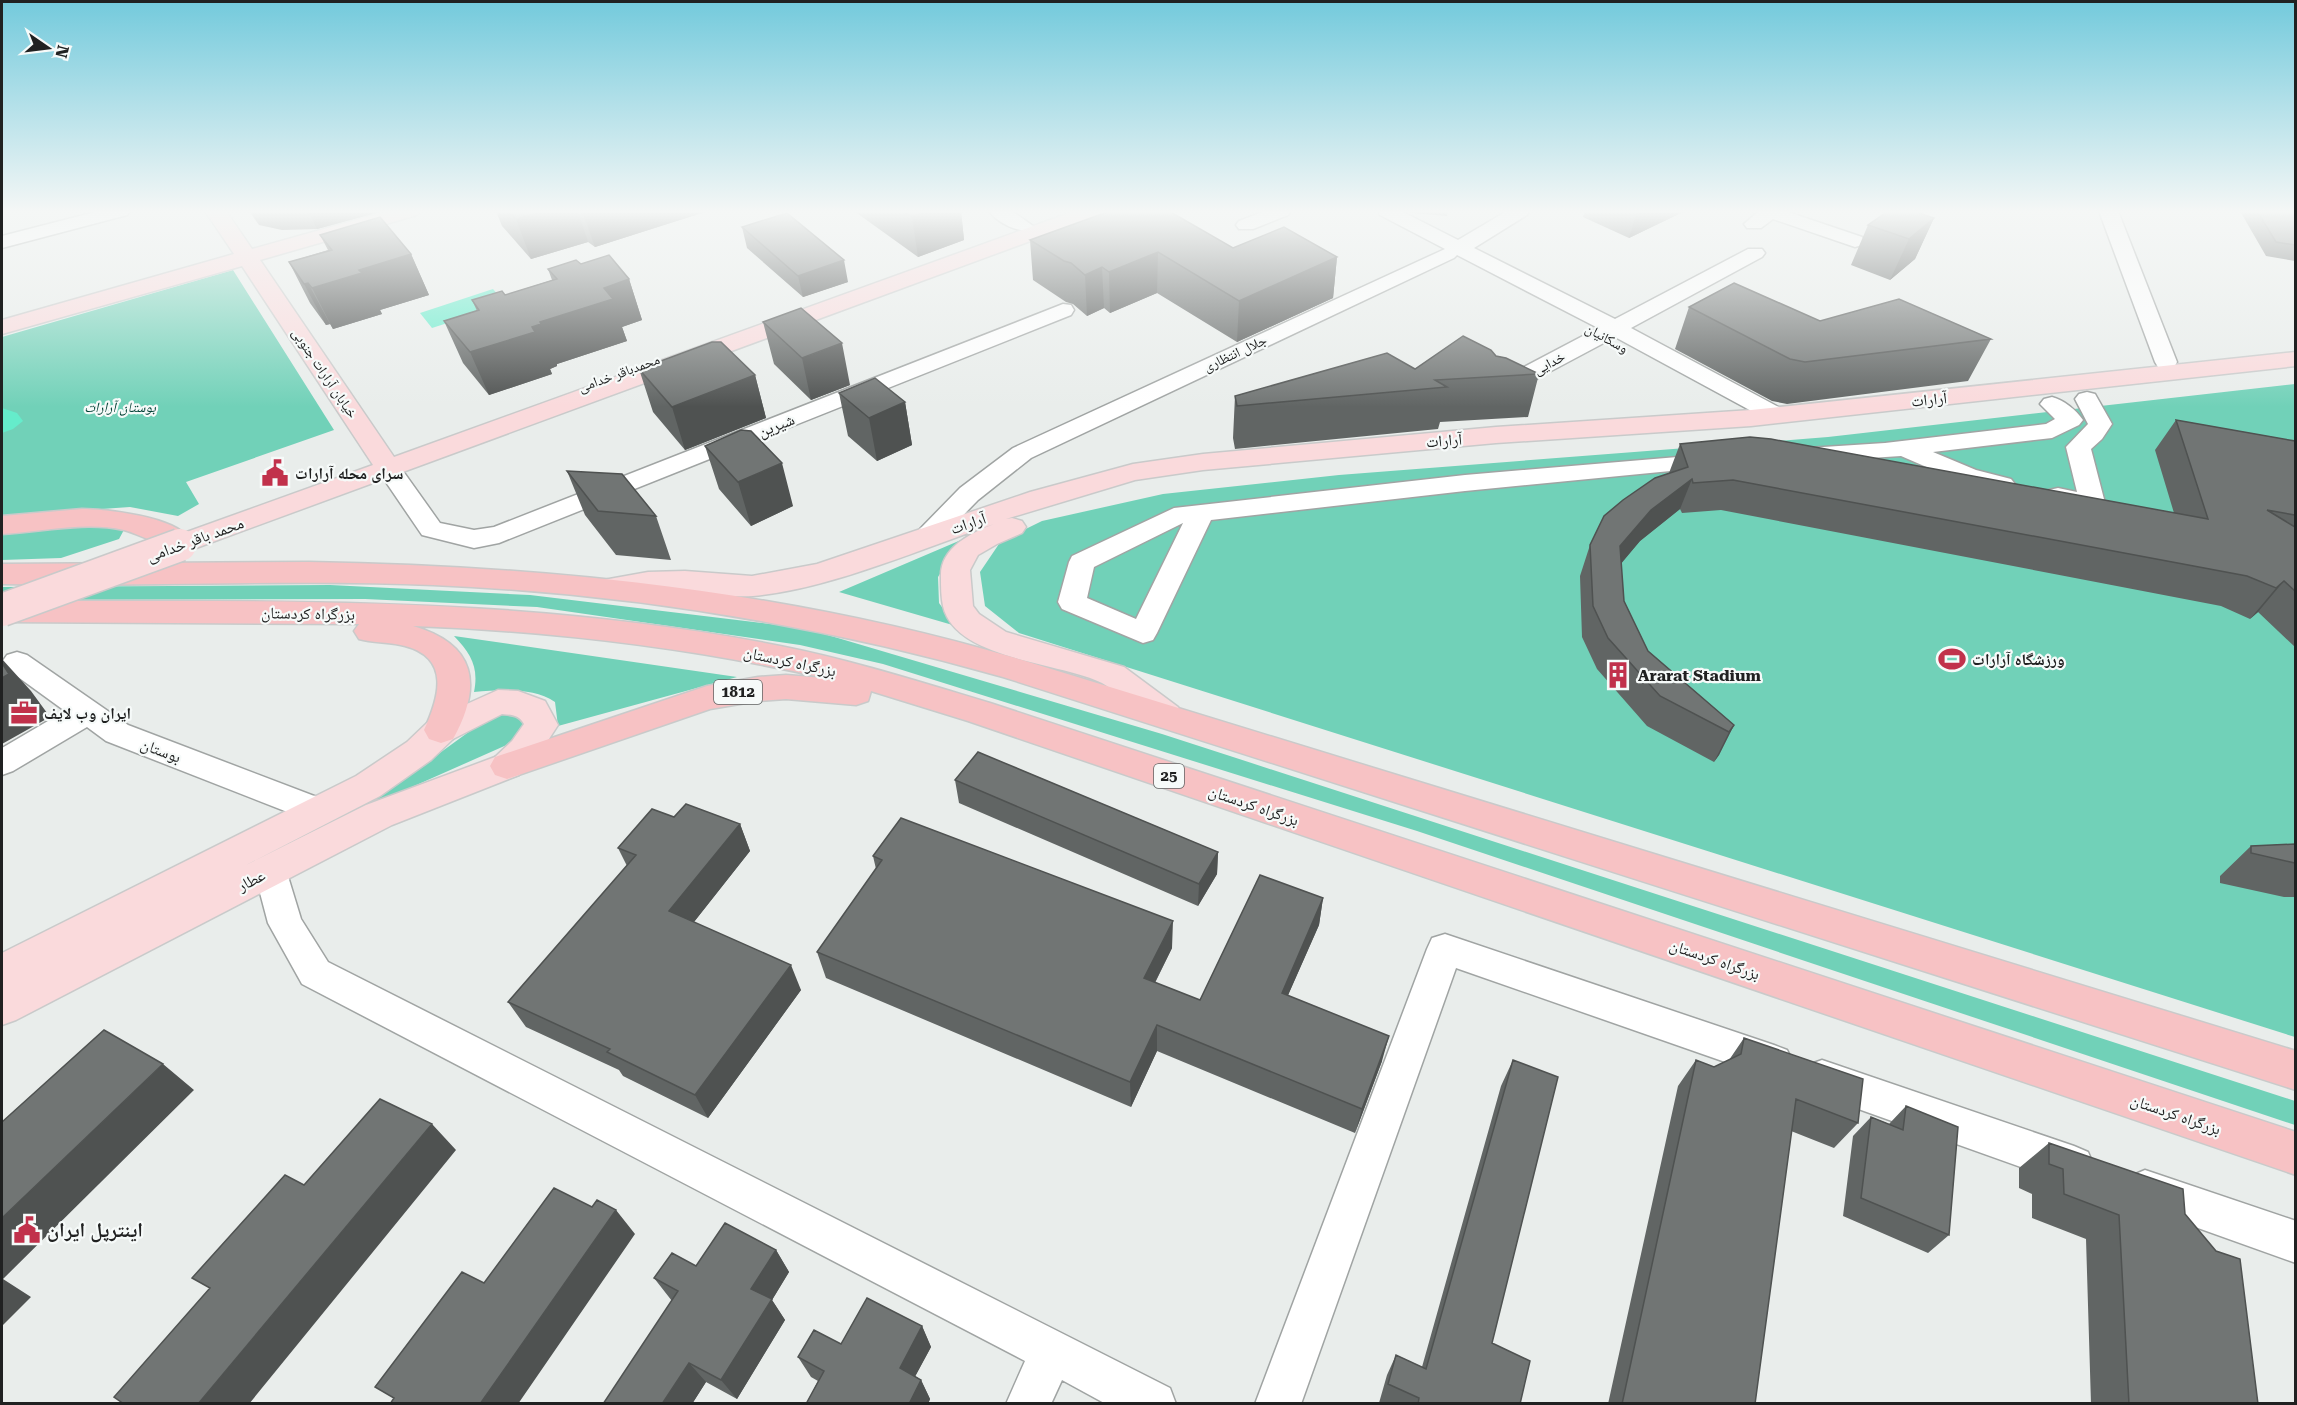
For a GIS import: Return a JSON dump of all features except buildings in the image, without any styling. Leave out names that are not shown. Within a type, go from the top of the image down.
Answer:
[{"type":"highway","points":[[2,525],[83,518],[110,519],[140,526],[176,541]]},
{"type":"highway","points":[[2,574],[384,574],[492,578],[609,588],[891,634],[1166,716],[2295,1071]]},
{"type":"highway","name":"بزرگراه کردستان","points":[[2,611],[431,614],[693,641],[812,664],[978,712],[2295,1154]]},
{"type":"highway","points":[[220,612],[416,637],[433,645],[452,664],[455,680],[450,711],[441,730]]},
{"type":"highway","name":"1812","points":[[507,766],[707,698],[758,689],[820,688],[978,712]]},
{"type":"main road","points":[[2,327],[179,277]]},
{"type":"main road","name":"خیابان آرارات جنوبی","points":[[260,277],[386,464]]},
{"type":"main road","name":"محمدباقر خدامی","points":[[386,464],[888,277]]},
{"type":"main road","name":"محمدباقر خدامی","points":[[386,464],[911,277]]},
{"type":"main road","name":"آرارات","points":[[2069,398],[2295,359]]},
{"type":"main road","name":"آرارات","points":[[1166,716],[1113,675],[995,640],[968,622],[958,607],[955,570],[967,549],[987,537],[1031,520],[1161,487],[1775,432],[2069,398],[2295,376]]},
{"type":"main road","name":"آرارات","points":[[609,588],[648,582],[685,581],[752,586],[820,573],[1040,498],[1123,474],[1151,470],[1257,457],[1496,435],[1775,432]]},
{"type":"main road","name":"محمد باقر خدامی","points":[[2,598],[134,556],[386,464]]},
{"type":"main road","name":"محمد باقر خدامی","points":[[2,611],[134,556]]},
{"type":"main road","name":"عطار","points":[[2,972],[392,772],[441,730],[498,702],[519,703],[534,710],[541,725],[524,750],[507,766],[379,815],[2,1007]]},
{"type":"street","name":"جلال انتظاری","points":[[927,537],[969,494],[1022,453],[1398,277]]},
{"type":"street","name":"وسکانیان","points":[[1502,277],[1609,332],[1775,432]]},
{"type":"street","name":"خدایی","points":[[1495,391],[1711,277]]},
{"type":"street","points":[[2133,277],[2166,362]]},
{"type":"street","name":"شیرین","points":[[386,464],[431,529],[452,536],[474,539],[499,536],[1064,310]]},
{"type":"street","points":[[1904,448],[1968,476],[2092,503],[2078,447],[2100,424],[2069,398]]},
{"type":"street","points":[[1775,432],[1904,448],[2052,431],[2070,420],[2069,398]]},
{"type":"street","points":[[1201,513],[1143,633],[1072,602],[1082,562],[1174,516],[1465,483],[1737,458]]},
{"type":"street","name":"بوستان","points":[[17,662],[117,733],[319,811]]},
{"type":"street","points":[[2,763],[88,712]]},
{"type":"street","points":[[271,870],[285,923],[315,973],[1154,1404]]},
{"type":"street","points":[[1278,1404],[1445,949],[2295,1242]]},
{"type":"street","points":[[1028,1404],[1052,1351]]},
{"type":"green space","name":"بوستان آرارات","points":[[210,277],[237,277],[334,430],[186,482],[199,504],[178,516],[130,507],[2,516],[2,337]]},
{"type":"green space","name":"ورزشگاه آرارات","points":[[2295,384],[2295,1037],[1019,633],[985,606],[980,572],[1001,541],[1042,521],[1163,494],[1339,475],[1828,437]]},
{"type":"green space","points":[[114,524],[125,528],[119,539],[61,558],[2,560],[2,532]]},
{"type":"green space","points":[[961,540],[938,577],[939,603],[956,626],[839,592]]},
{"type":"green space","points":[[330,585],[530,595],[804,628],[1162,734],[2295,1101],[2295,1125],[1417,831],[883,664],[800,645],[537,607],[365,599],[2,600],[2,587]]},
{"type":"green space","points":[[454,636],[737,677],[558,726],[555,702],[546,697],[516,691],[474,692],[475,675],[472,661]]},
{"type":"green space","points":[[504,709],[529,723],[518,740],[272,849],[404,779],[470,731],[480,719]]},
{"type":"shaded area","points":[[493,289],[506,304],[432,328],[420,313]]},
{"type":"shaded area","points":[[2,408],[17,413],[23,421],[13,429],[2,433]]},
{"type":"place","name":"سرای محله آرارات","points":[[275,473]]},
{"type":"place","name":"ورزشگاه آرارات","points":[[1952,659]]},
{"type":"place","name":"Ararat Stadium","points":[[1618,675]]},
{"type":"place","name":"ایران وب لایف","points":[[24,713]]},
{"type":"place","name":"اینترپل ایران","points":[[27,1230]]}]
